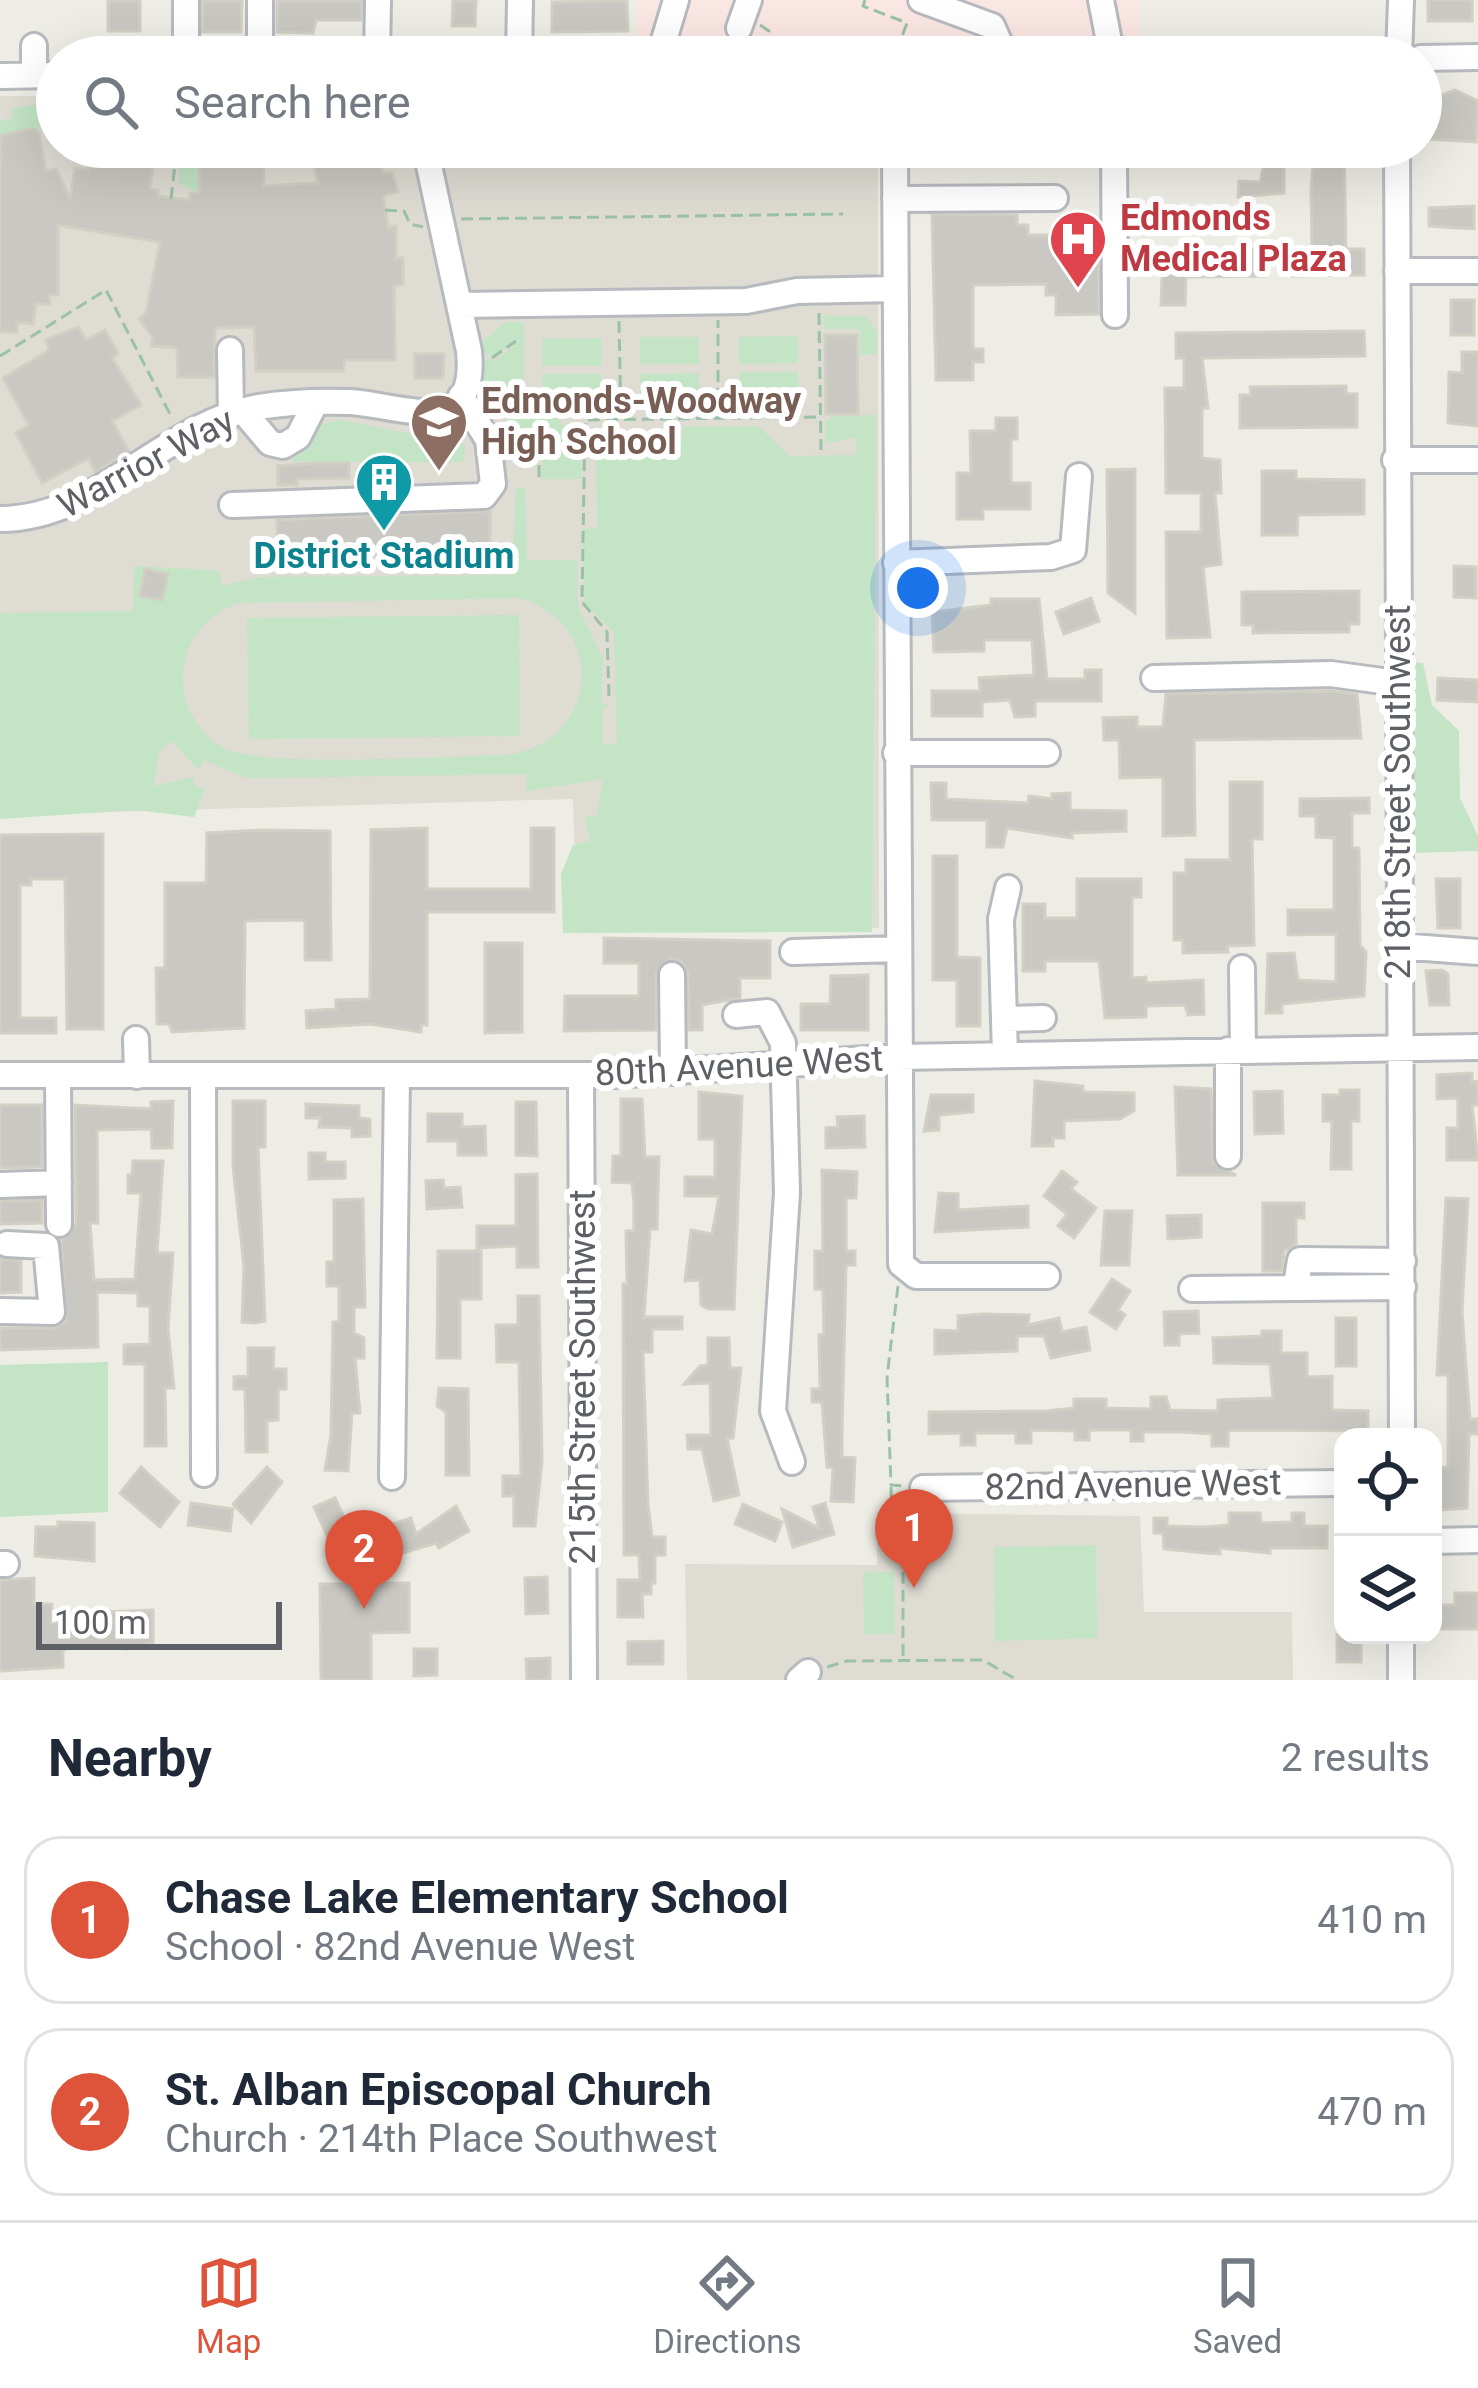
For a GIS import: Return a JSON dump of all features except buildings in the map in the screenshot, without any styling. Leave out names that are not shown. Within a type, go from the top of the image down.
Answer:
[{"type":"street","points":[[185,36],[186,0]]},
{"type":"street","points":[[260,0],[260,36]]},
{"type":"street","points":[[377,36],[378,0]]},
{"type":"street","points":[[519,36],[520,0]]},
{"type":"street","points":[[665,36],[676,0]]},
{"type":"street","points":[[921,0],[992,26],[997,36]]},
{"type":"street","points":[[1101,0],[1108,36]]},
{"type":"street","points":[[1400,36],[1401,0]]},
{"type":"street","points":[[34,46],[36,51]]},
{"type":"street","points":[[1442,58],[1478,58]]},
{"type":"street","points":[[0,76],[36,75]]},
{"type":"street","points":[[232,505],[484,496],[493,484],[488,440],[460,396],[470,366],[429,168]]},
{"type":"street","points":[[895,168],[901,1264],[916,1276],[1047,1276]]},
{"type":"street","points":[[1114,168],[1115,314]]},
{"type":"street","name":"218th Street Southwest","points":[[1397,168],[1402,1428]]},
{"type":"street","points":[[895,199],[1055,198]]},
{"type":"street","points":[[1397,272],[1478,272]]},
{"type":"street","points":[[460,305],[746,301],[797,291],[895,290]]},
{"type":"street","points":[[230,350],[237,413],[270,443],[283,446],[298,437],[316,402]]},
{"type":"street","name":"Warrior Way","points":[[0,519],[49,515],[237,413],[354,402],[417,415],[445,410],[460,396]]},
{"type":"street","points":[[1395,460],[1478,460]]},
{"type":"street","points":[[896,563],[1051,557],[1073,550],[1078,540],[1078,476]]},
{"type":"street","points":[[1154,678],[1331,674],[1397,683]]},
{"type":"street","points":[[896,753],[1047,753]]},
{"type":"street","points":[[1005,1054],[1001,919],[1008,888]]},
{"type":"street","points":[[1399,946],[1478,952]]},
{"type":"street","points":[[793,952],[897,949]]},
{"type":"street","points":[[1228,1156],[1242,968]]},
{"type":"street","points":[[673,975],[673,1072]]},
{"type":"street","points":[[736,1015],[766,1012],[777,1027],[784,1064],[787,1193],[773,1411],[792,1462]]},
{"type":"street","points":[[1005,1019],[1043,1018]]},
{"type":"street","points":[[136,1039],[137,1076]]},
{"type":"street","name":"80th Avenue West","points":[[0,1075],[581,1075],[899,1057],[1478,1047]]},
{"type":"street","points":[[392,1477],[397,1075]]},
{"type":"street","name":"215th Street Southwest","points":[[581,1075],[584,1680]]},
{"type":"street","points":[[58,1076],[59,1224]]},
{"type":"street","points":[[203,1076],[204,1474]]},
{"type":"street","points":[[0,1184],[59,1184]]},
{"type":"street","points":[[0,1311],[52,1312],[46,1246],[7,1244]]},
{"type":"street","points":[[1296,1286],[1300,1261],[1403,1261]]},
{"type":"street","points":[[1192,1289],[1403,1287]]},
{"type":"street","name":"82nd Avenue West","points":[[923,1488],[1334,1483]]},
{"type":"street","points":[[1442,1541],[1478,1540]]},
{"type":"street","points":[[1401,1644],[1402,1680]]},
{"type":"path","points":[[866,0],[863,6],[907,23],[902,36]]},
{"type":"path","points":[[747,17],[766,27],[768,36]]},
{"type":"path","points":[[171,199],[175,168]]},
{"type":"path","points":[[385,209],[404,211],[410,224],[428,228],[470,217],[843,214]]},
{"type":"path","points":[[0,356],[106,290],[184,441]]},
{"type":"path","points":[[819,312],[821,450]]},
{"type":"path","points":[[718,319],[718,418]]},
{"type":"path","points":[[619,320],[621,419]]},
{"type":"path","points":[[479,355],[495,358],[516,341]]},
{"type":"path","points":[[609,696],[607,632],[582,602],[585,420],[820,417]]},
{"type":"path","points":[[539,440],[539,477]]},
{"type":"path","points":[[901,1264],[887,1377],[892,1528],[903,1537],[903,1661]]},
{"type":"path","points":[[891,1485],[923,1488]]},
{"type":"path","points":[[803,1676],[847,1661],[983,1660],[1017,1680]]},
{"type":"shaded area","points":[[637,0],[1139,0],[1139,36],[637,36]]},
{"type":"shaded area","name":"Edmonds-Woodway High School","points":[[0,96],[36,96],[36,168],[878,168],[879,928],[577,931],[573,799],[0,815]]},
{"type":"shaded area","points":[[877,1513],[1140,1516],[1144,1612],[1292,1612],[1293,1680],[687,1680],[685,1564],[877,1565]]},
{"type":"green space","points":[[36,105],[36,130],[0,136],[0,120],[12,119],[12,108]]},
{"type":"green space","points":[[179,168],[200,168],[199,193],[178,184]]},
{"type":"green space","points":[[824,315],[868,317],[877,333],[877,354],[860,355],[860,329],[824,329]]},
{"type":"green space","points":[[506,322],[524,322],[524,414],[555,414],[562,425],[580,425],[581,455],[520,432],[485,403],[482,359],[496,360],[517,343],[492,356],[483,352],[483,341]]},
{"type":"green space","points":[[798,336],[798,363],[739,364],[739,337]]},
{"type":"green space","points":[[640,337],[699,337],[699,364],[640,364]]},
{"type":"green space","points":[[601,338],[601,366],[542,366],[542,339]]},
{"type":"green space","points":[[739,372],[798,372],[798,399],[739,399]]},
{"type":"green space","points":[[699,373],[700,400],[640,401],[640,374]]},
{"type":"green space","points":[[542,374],[601,374],[601,401],[542,402]]},
{"type":"green space","points":[[876,415],[872,932],[563,933],[561,874],[573,845],[590,841],[585,817],[597,815],[604,774],[603,779],[526,791],[527,774],[246,778],[204,760],[199,770],[171,741],[159,752],[154,786],[193,777],[194,785],[205,789],[194,817],[135,810],[0,819],[0,613],[133,611],[134,566],[220,571],[222,586],[261,577],[512,575],[516,488],[525,487],[527,560],[577,560],[578,607],[603,658],[601,703],[609,704],[603,710],[603,744],[617,744],[614,632],[584,603],[582,529],[597,528],[596,453],[607,442],[682,441],[683,426],[758,426],[789,456],[856,455],[856,437],[825,444],[825,422],[833,416]],"holes":[[[518,598],[548,611],[568,631],[579,655],[581,682],[575,707],[560,730],[536,747],[505,755],[317,760],[247,755],[207,736],[185,696],[183,673],[193,639],[207,622],[237,603]]]},
{"type":"green space","points":[[340,420],[465,444],[464,462],[292,462],[310,434]]},
{"type":"green space","points":[[544,446],[581,461],[581,479],[541,479]]},
{"type":"green space","points":[[519,615],[520,736],[249,739],[247,618]]},
{"type":"green space","points":[[1406,662],[1423,663],[1432,705],[1459,731],[1460,798],[1478,836],[1478,851],[1409,853]]},
{"type":"green space","points":[[108,1362],[108,1512],[0,1517],[0,1365]]},
{"type":"green space","points":[[1096,1545],[1097,1638],[995,1641],[994,1547]]},
{"type":"green space","points":[[863,1572],[894,1572],[895,1634],[864,1634]]},
{"type":"place","name":"Edmonds Medical Plaza","points":[[1078,290]]},
{"type":"place","name":"Edmonds-Woodway High School","points":[[439,473]]},
{"type":"place","name":"District Stadium","points":[[384,533]]},
{"type":"place","name":"Chase Lake Elementary School","points":[[914,1588]]},
{"type":"place","name":"St. Alban Episcopal Church","points":[[364,1609]]}]
